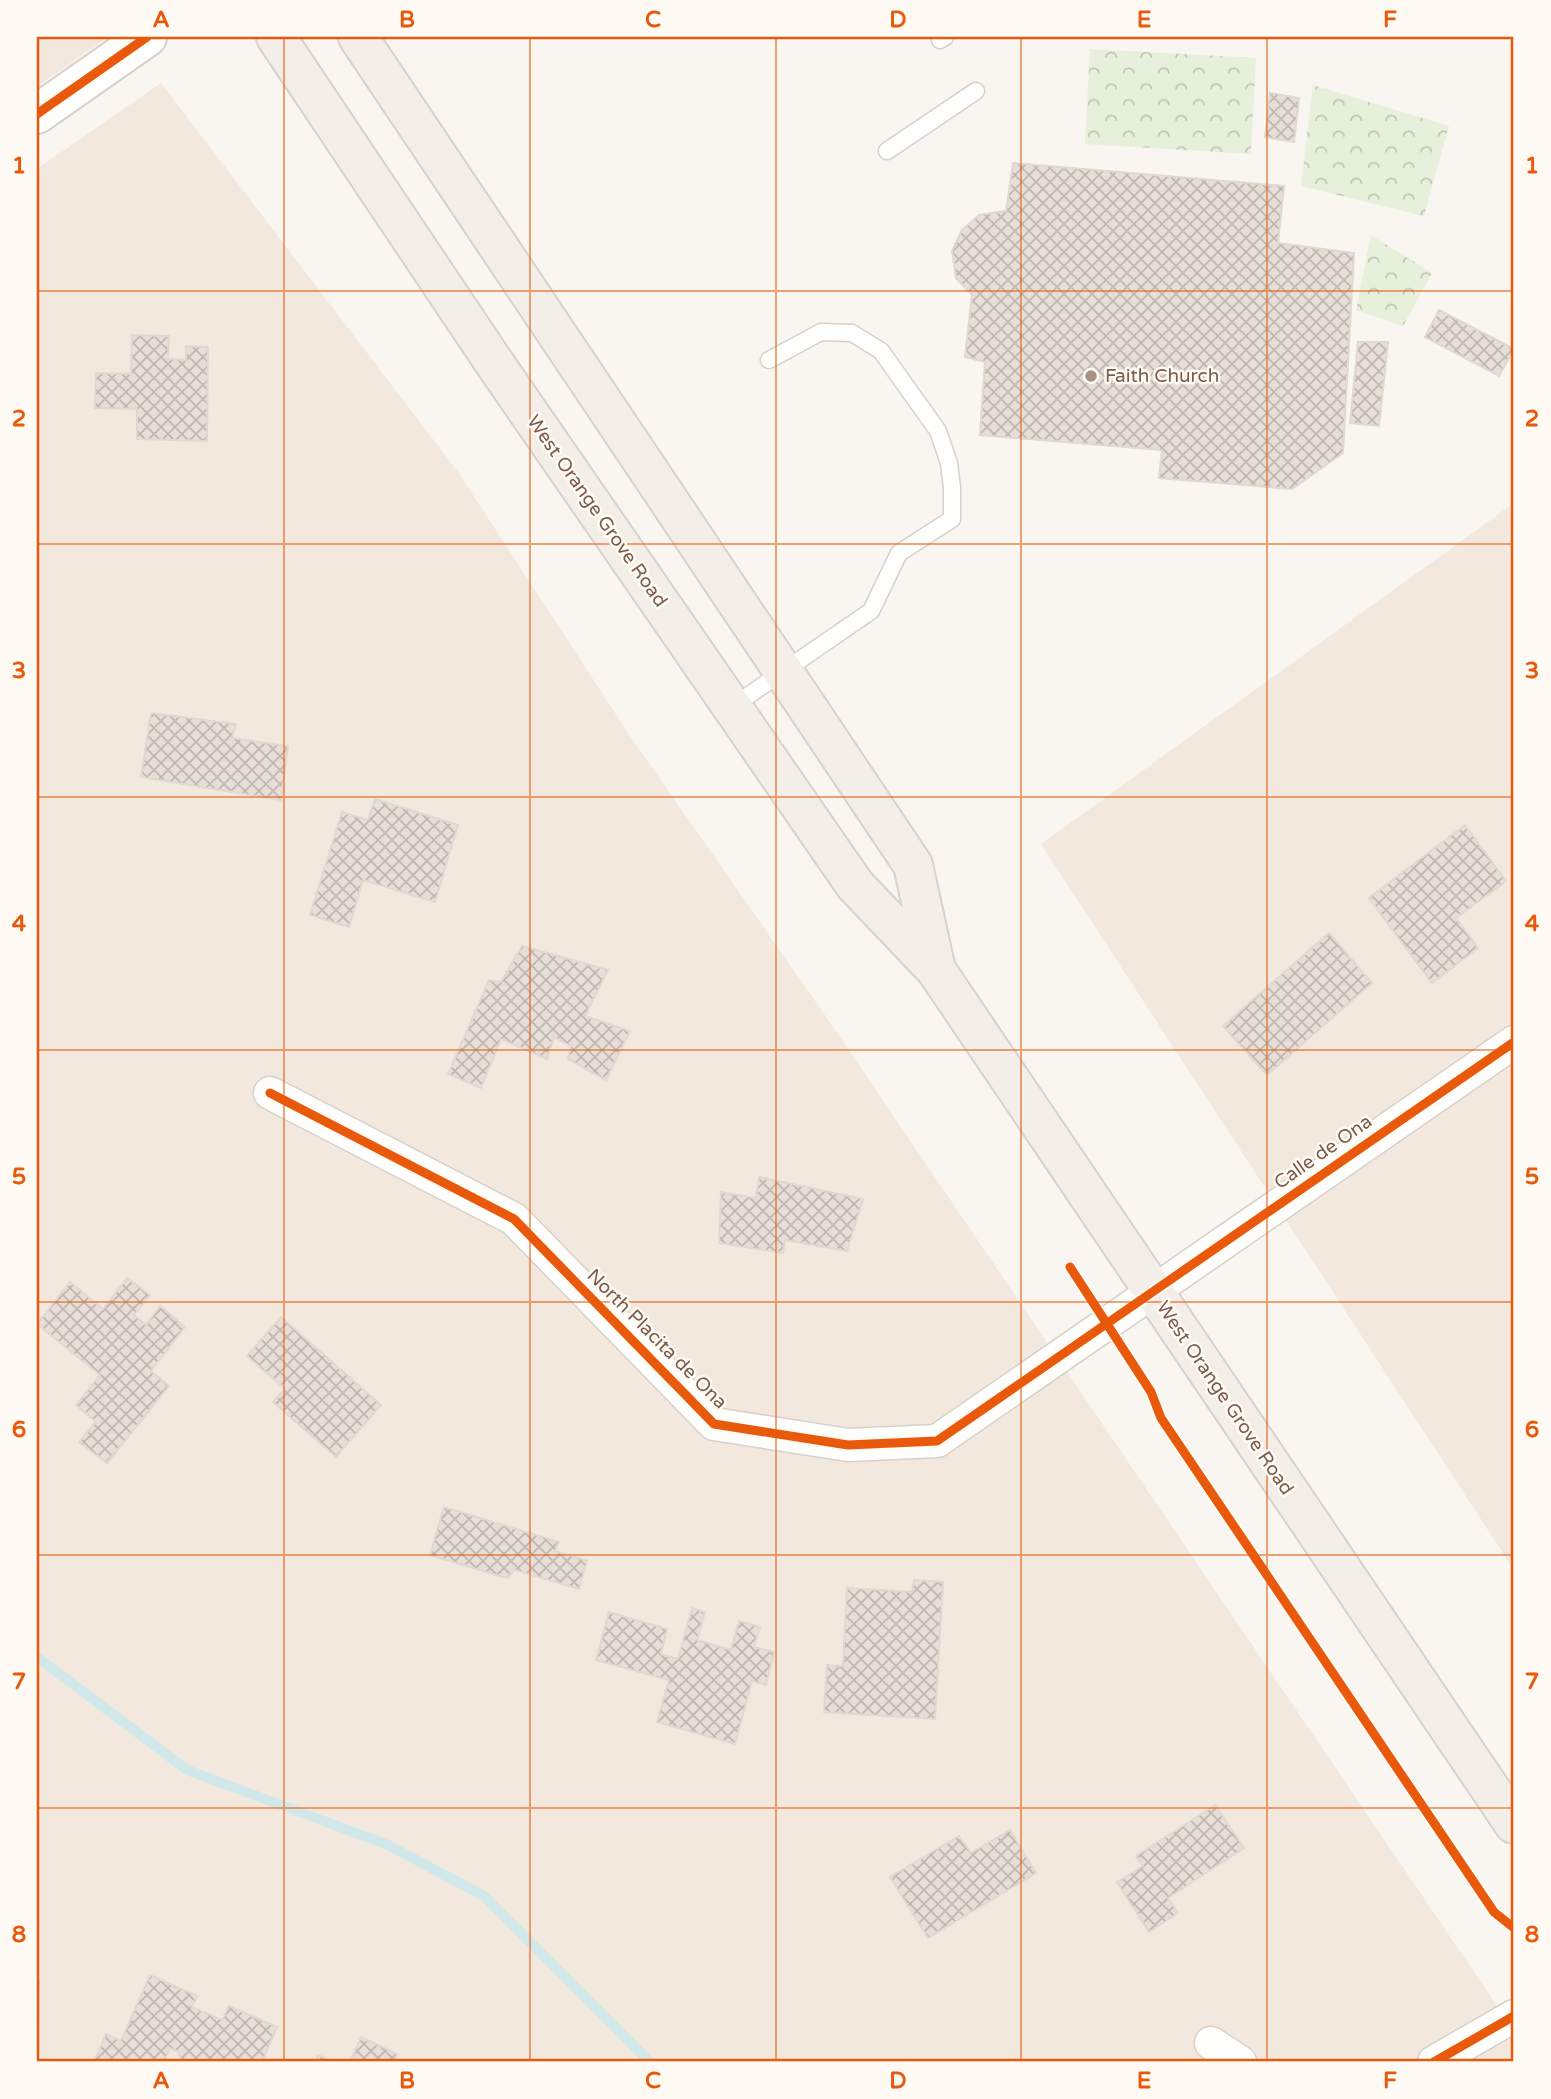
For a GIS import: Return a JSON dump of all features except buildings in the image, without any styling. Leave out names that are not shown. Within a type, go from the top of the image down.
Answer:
[{"type":"main road","name":"West Orange Grove Road","points":[[276,37],[493,361],[855,885],[936,971],[1514,1824]]},
{"type":"main road","name":"West Orange Grove Road","points":[[358,37],[913,865],[936,971]]},
{"type":"street","points":[[37,114],[147,37]]},
{"type":"street","name":"Calle de Ona","points":[[1152,1291],[1514,1042]]},
{"type":"street","name":"North Placita de Ona","points":[[270,1093],[514,1219],[713,1424],[848,1445],[937,1441],[1152,1291]]},
{"type":"street","points":[[1434,2062],[1514,2016]]},
{"type":"street","points":[[1211,2043],[1240,2062]]},
{"type":"lane","points":[[887,151],[976,91]]},
{"type":"lane","points":[[733,706],[871,611],[899,553],[951,519],[952,488],[949,463],[938,432],[881,351],[852,333],[821,332],[769,360]]},
{"type":"shaded area","points":[[37,37],[108,37],[37,87]]},
{"type":"shaded area","points":[[161,83],[458,472],[632,739],[827,1018],[1514,2031],[1514,2062],[37,2062],[37,169]]},
{"type":"shaded area","points":[[1514,503],[1514,1570],[1041,844]]},
{"type":"green space","points":[[1090,49],[1256,58],[1251,154],[1085,144]]},
{"type":"green space","points":[[1313,85],[1449,126],[1424,216],[1301,186]]},
{"type":"green space","points":[[1371,235],[1432,273],[1403,326],[1356,310]]},
{"type":"waterway","points":[[37,1657],[187,1770],[388,1845],[484,1896],[650,2062]]},
{"type":"cycle path","points":[[37,114],[147,37]]},
{"type":"cycle path","points":[[270,1093],[514,1219],[714,1424],[848,1445],[937,1441],[1514,1042]]},
{"type":"cycle path","points":[[1070,1267],[1151,1392],[1161,1418],[1494,1912],[1514,1928]]},
{"type":"cycle path","points":[[1434,2062],[1514,2016]]},
{"type":"place","name":"Faith Church","points":[[1091,376]]}]
